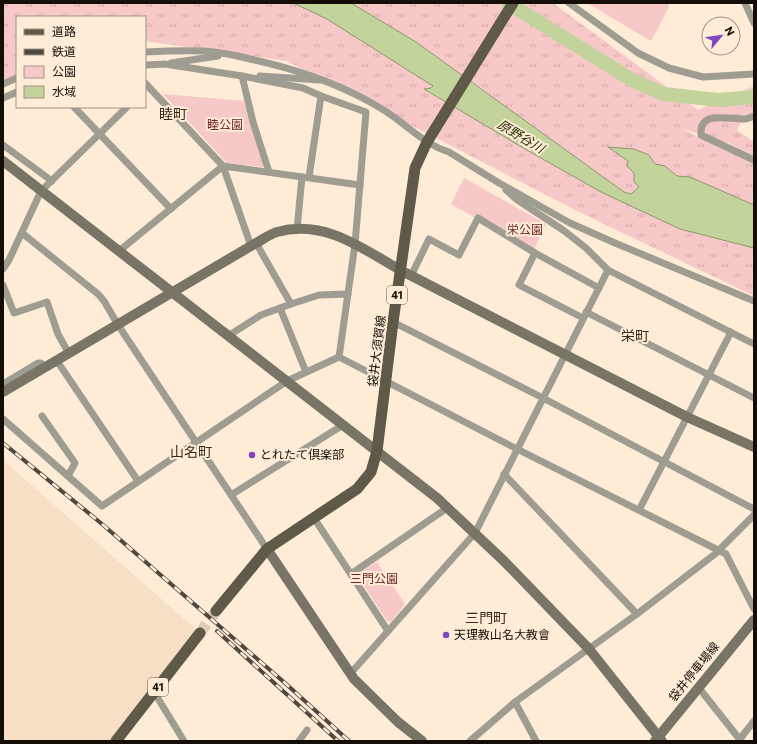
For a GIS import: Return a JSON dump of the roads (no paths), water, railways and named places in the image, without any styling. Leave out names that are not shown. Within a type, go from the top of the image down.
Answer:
[{"type":"main road","name":"袋井大須賀線","points":[[216,611],[267,549],[357,489],[370,472],[377,451],[393,322],[415,168],[427,142],[513,3]]},
{"type":"main road","name":"41","points":[[116,741],[200,633]]},
{"type":"street","points":[[569,3],[638,53],[668,68],[703,77],[754,74]]},
{"type":"street","points":[[745,3],[754,24]]},
{"type":"street","points":[[146,52],[182,50],[230,54],[269,63],[325,80],[371,102],[396,118],[427,142],[449,152],[499,183],[570,222],[615,243],[754,301]]},
{"type":"street","points":[[146,65],[165,64],[230,54]]},
{"type":"street","points":[[165,64],[242,76],[303,88],[366,112],[355,244],[339,357]]},
{"type":"street","points":[[242,76],[275,76],[325,80]]},
{"type":"street","points":[[242,76],[252,122],[269,172]]},
{"type":"street","points":[[3,84],[15,79]]},
{"type":"street","points":[[146,86],[223,166],[253,245],[291,304]]},
{"type":"street","points":[[3,98],[16,92]]},
{"type":"street","points":[[297,229],[305,177],[321,96]]},
{"type":"street","points":[[75,108],[171,208]]},
{"type":"street","points":[[3,269],[9,260],[41,191],[126,108]]},
{"type":"street","points":[[754,116],[747,120],[720,117],[704,122],[701,128],[701,135],[754,160]]},
{"type":"street","points":[[3,146],[52,181]]},
{"type":"street","points":[[5,166],[41,191],[287,381],[447,508],[504,561],[589,649],[659,739]]},
{"type":"street","points":[[119,252],[223,166],[360,185]]},
{"type":"street","points":[[499,183],[516,199],[563,230],[586,248],[608,270],[754,344]]},
{"type":"street","points":[[411,276],[429,239],[458,255],[478,218],[536,253],[599,288]]},
{"type":"street","points":[[3,392],[276,232],[312,228],[329,233],[355,244],[411,276],[565,353],[687,417],[754,448]]},
{"type":"street","points":[[22,233],[98,294],[104,301],[118,325],[195,442],[350,674],[398,722],[422,741]]},
{"type":"street","points":[[536,253],[519,285],[708,374],[754,398]]},
{"type":"street","points":[[350,674],[475,533],[608,270]]},
{"type":"street","points":[[3,285],[14,313],[47,302],[58,334],[69,354]]},
{"type":"street","points":[[228,336],[261,315],[291,304],[319,295],[348,294]]},
{"type":"street","points":[[280,308],[306,372]]},
{"type":"street","points":[[393,322],[543,398],[754,509]]},
{"type":"street","points":[[639,510],[731,332]]},
{"type":"street","points":[[3,419],[102,506],[138,480],[287,381],[339,357]]},
{"type":"street","points":[[339,357],[517,449],[726,554],[754,609]]},
{"type":"street","points":[[57,361],[138,480]]},
{"type":"street","points":[[3,384],[38,363],[41,363],[46,367]]},
{"type":"street","points":[[42,416],[75,463],[68,476]]},
{"type":"street","points":[[231,495],[343,425]]},
{"type":"street","points":[[504,474],[637,614]]},
{"type":"street","points":[[351,574],[447,508]]},
{"type":"street","points":[[470,741],[515,702],[637,614],[719,550],[754,515]]},
{"type":"street","points":[[314,518],[388,631]]},
{"type":"street","name":"袋井停車場線","points":[[659,739],[754,620]]},
{"type":"street","points":[[699,688],[740,740],[754,721]]},
{"type":"street","points":[[154,692],[184,741]]},
{"type":"street","points":[[515,702],[536,741]]},
{"type":"street","points":[[299,741],[307,730]]},
{"type":"water","points":[[293,3],[351,3],[416,42],[624,192],[631,194],[639,187],[634,182],[634,173],[627,166],[628,161],[608,147],[634,149],[649,155],[655,164],[665,166],[677,176],[690,177],[754,205],[754,248],[680,229],[601,192],[424,89],[431,88],[433,86],[327,19]]},
{"type":"waterway","name":"原野谷川","points":[[508,3],[632,80],[664,94],[718,100],[754,97]]},
{"type":"tunnel","points":[[200,633],[216,611]]},
{"type":"railway","points":[[3,443],[102,524],[285,683],[349,741]]},
{"type":"railway","points":[[217,631],[338,741]]},
{"type":"place","name":"とれたて倶楽部","points":[[252,455]]},
{"type":"place","name":"天理教山名大教會","points":[[446,635]]},
{"type":"district","name":"睦町","points":[[173,114]]},
{"type":"district","name":"栄町","points":[[635,336]]},
{"type":"district","name":"山名町","points":[[191,452]]},
{"type":"district","name":"三門町","points":[[486,618]]},
{"type":"park label","name":"睦公園","points":[[225,125]]},
{"type":"park label","name":"栄公園","points":[[525,230]]},
{"type":"park label","name":"三門公園","points":[[374,579]]}]
